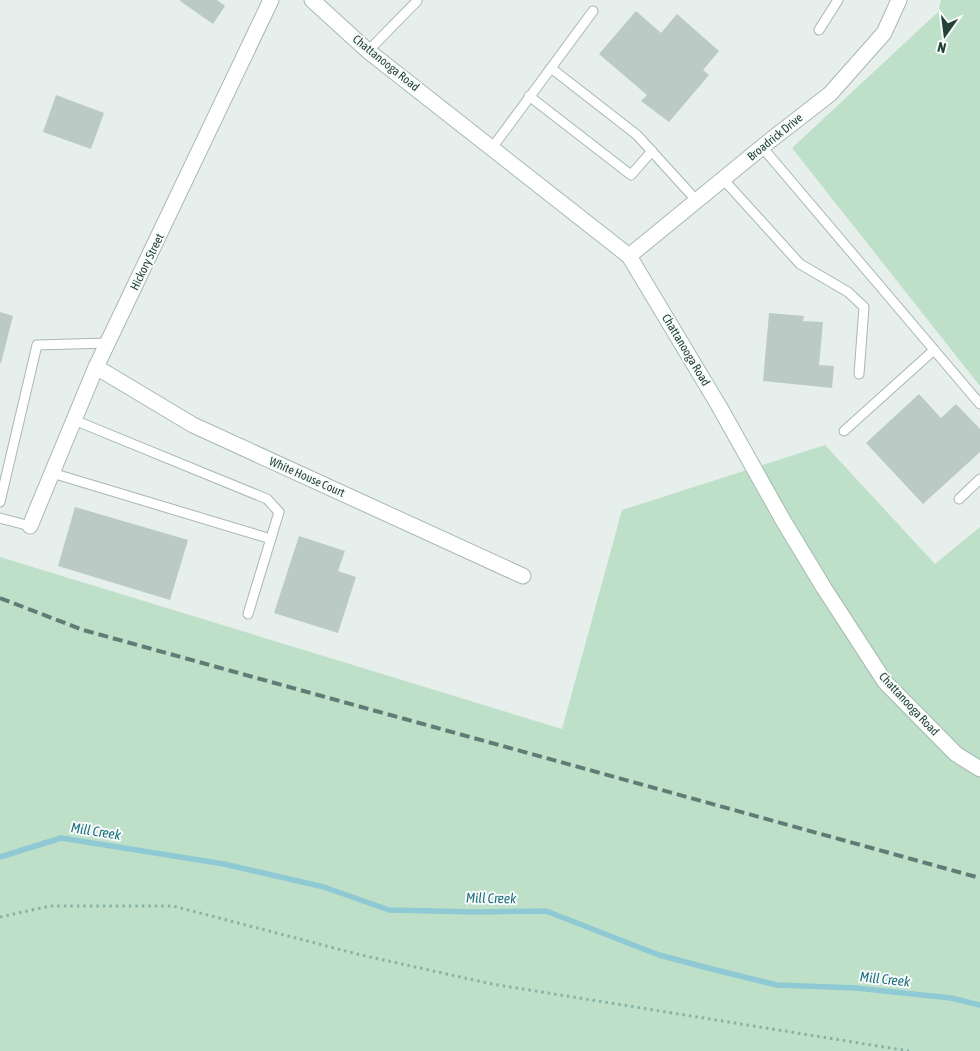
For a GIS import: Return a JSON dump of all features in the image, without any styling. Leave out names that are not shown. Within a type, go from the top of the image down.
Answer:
[{"type":"street","name":"Hickory Street","points":[[30,526],[96,367],[271,0]]},
{"type":"street","name":"Chattanooga Road","points":[[316,2],[368,51],[629,256],[719,406],[784,522],[885,682],[956,754],[980,769]]},
{"type":"street","name":"Broadrick Drive","points":[[629,256],[830,94],[884,33],[894,2]]},
{"type":"street","name":"White House Court","points":[[96,367],[193,425],[523,576]]},
{"type":"lane","points":[[368,51],[416,0]]},
{"type":"lane","points":[[819,30],[838,0]]},
{"type":"lane","points":[[492,148],[593,11]]},
{"type":"lane","points":[[551,68],[637,135],[697,201]]},
{"type":"lane","points":[[529,96],[632,175],[652,151]]},
{"type":"lane","points":[[762,147],[980,404]]},
{"type":"lane","points":[[723,179],[800,264],[848,292],[864,307],[859,374]]},
{"type":"lane","points":[[0,502],[37,345],[108,343]]},
{"type":"lane","points":[[844,431],[934,350]]},
{"type":"lane","points":[[74,420],[267,499],[279,512],[248,614]]},
{"type":"lane","points":[[52,473],[271,539]]},
{"type":"lane","points":[[959,500],[980,479]]},
{"type":"lane","points":[[0,518],[30,526]]},
{"type":"path","points":[[0,918],[50,906],[173,906],[361,955],[492,984],[908,1051]]},
{"type":"green space","points":[[941,0],[980,0],[980,386],[792,148],[938,12]]},
{"type":"green space","points":[[825,445],[935,564],[980,527],[980,1051],[0,1051],[0,557],[562,729],[622,510]]},
{"type":"building","points":[[181,0],[217,0],[225,6],[213,24]]},
{"type":"building","points":[[636,11],[661,33],[677,14],[719,51],[703,70],[709,75],[669,122],[641,101],[647,95],[599,54]]},
{"type":"building","points":[[56,95],[104,113],[91,149],[43,132]]},
{"type":"building","points":[[0,312],[13,316],[1,363],[0,363]]},
{"type":"building","points":[[769,313],[804,316],[803,321],[823,322],[819,365],[834,366],[832,388],[763,381]]},
{"type":"building","points":[[919,394],[941,418],[956,404],[980,429],[980,452],[923,504],[866,443]]},
{"type":"building","points":[[75,507],[188,540],[170,600],[58,566]]},
{"type":"building","points":[[299,536],[345,551],[338,571],[356,577],[338,633],[274,613]]},
{"type":"waterway","name":"Mill Creek","points":[[0,857],[61,838],[224,864],[324,887],[389,910],[546,911],[659,955],[777,985],[856,988],[951,998],[980,1005]]},
{"type":"railway","points":[[0,598],[83,630],[980,878]]}]
